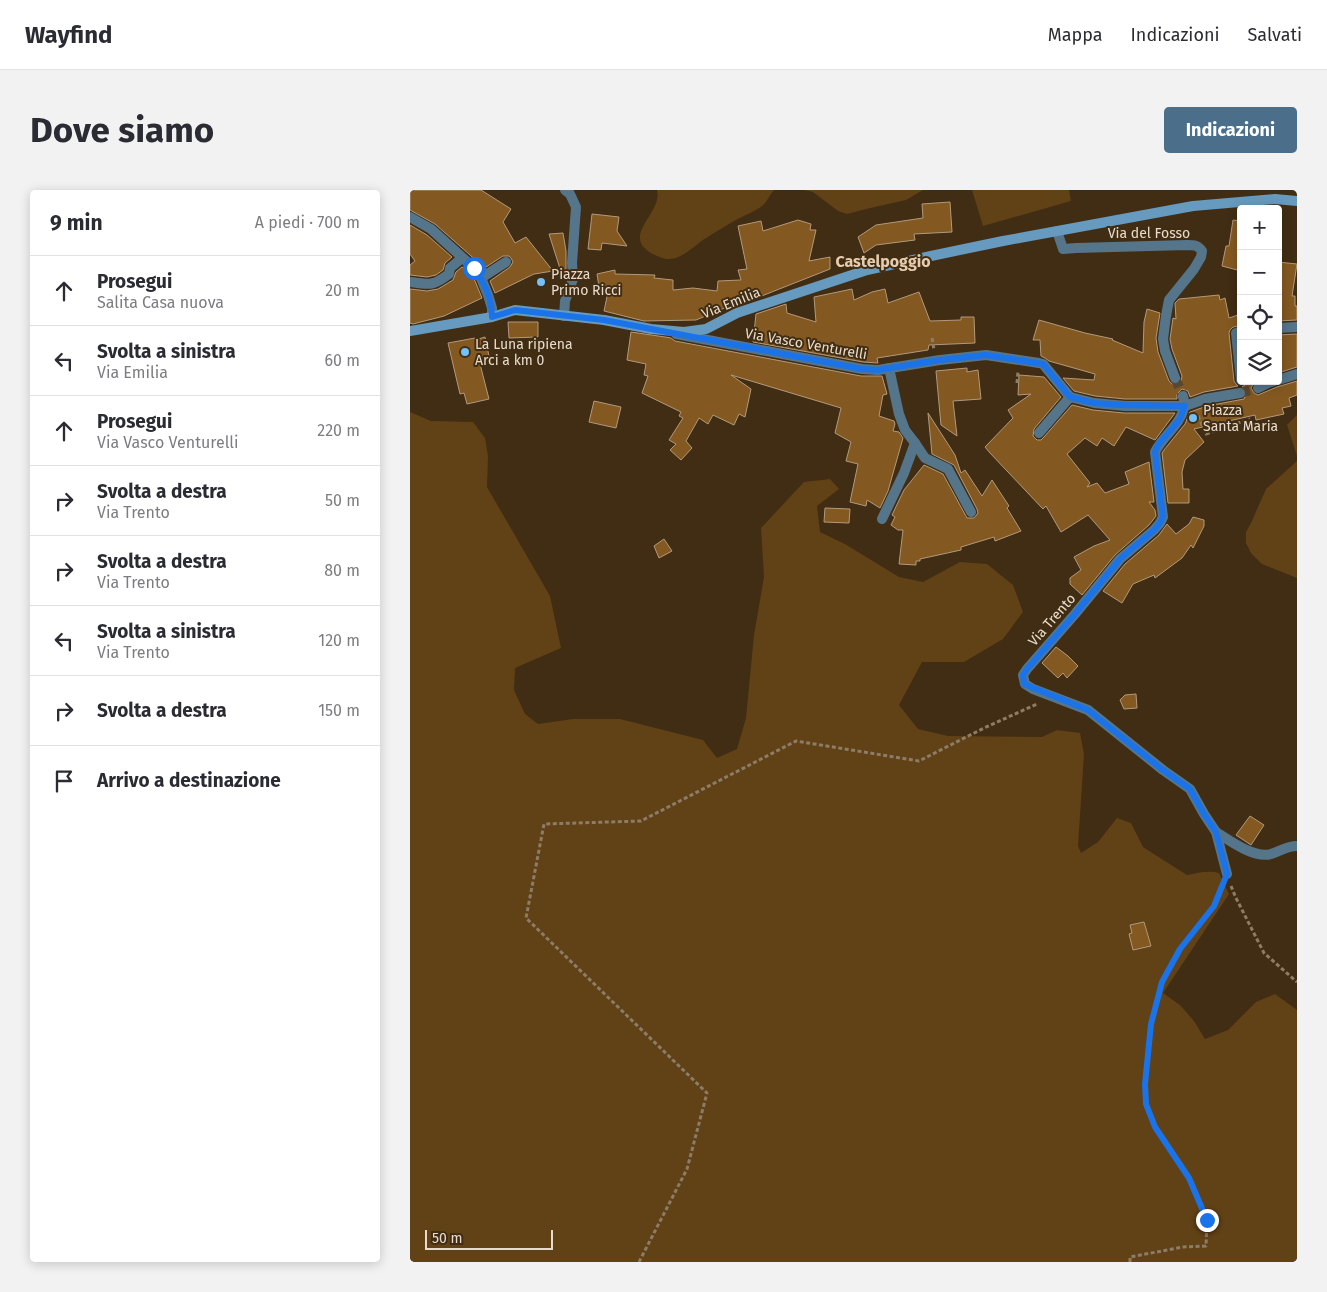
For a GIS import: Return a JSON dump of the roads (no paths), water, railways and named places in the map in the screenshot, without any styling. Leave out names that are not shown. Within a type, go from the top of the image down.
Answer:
[{"type":"main road","name":"Via Emilia","points":[[410,331],[492,317],[515,310],[604,320],[651,329],[684,332],[706,329],[737,313],[868,270],[1002,241],[1193,206],[1275,198],[1297,201]]},
{"type":"street","points":[[564,316],[565,301],[573,279],[572,263],[576,207],[570,194],[565,190]]},
{"type":"street","points":[[410,217],[431,229],[474,268],[481,278],[492,308],[492,317]]},
{"type":"street","name":"Via del Fosso","points":[[1057,232],[1062,249],[1194,245],[1202,251],[1201,257],[1186,281],[1169,300],[1163,339],[1165,352],[1176,378]]},
{"type":"street","points":[[411,282],[425,284],[438,282],[449,274],[450,268],[462,258]]},
{"type":"street","points":[[481,278],[506,262]]},
{"type":"street","points":[[1282,328],[1297,327]]},
{"type":"street","name":"Via Vasco Venturelli","points":[[651,329],[862,369],[878,370],[986,355],[1019,360],[1043,364],[1070,397]]},
{"type":"street","points":[[889,368],[899,414],[905,430],[925,458],[948,468],[971,512]]},
{"type":"street","points":[[1282,378],[1297,374]]},
{"type":"street","points":[[1258,388],[1264,385]]},
{"type":"street","points":[[1039,433],[1070,397],[1094,403],[1122,405],[1183,403],[1240,393]]},
{"type":"street","name":"Via Trento","points":[[1183,403],[1180,419],[1158,445],[1155,452],[1163,517],[1160,523],[1120,559],[1023,675],[1024,684],[1088,710],[1163,770],[1190,789],[1216,832],[1227,874]]},
{"type":"street","points":[[882,519],[904,473],[915,443]]},
{"type":"street","name":"Via Trento","points":[[1216,832],[1234,844],[1252,852],[1269,855],[1286,847],[1297,846]]},
{"type":"tunnel","points":[[1175,378],[1183,396]]},
{"type":"tunnel","points":[[1240,393],[1258,388]]},
{"type":"place","name":"Piazza Primo Ricci","points":[[541,282]]},
{"type":"place","name":"La Luna ripiena Arci a km 0","points":[[465,352]]},
{"type":"place","name":"Piazza Santa Maria","points":[[1193,418]]},
{"type":"district","name":"Castelpoggio","points":[[883,261]]}]
